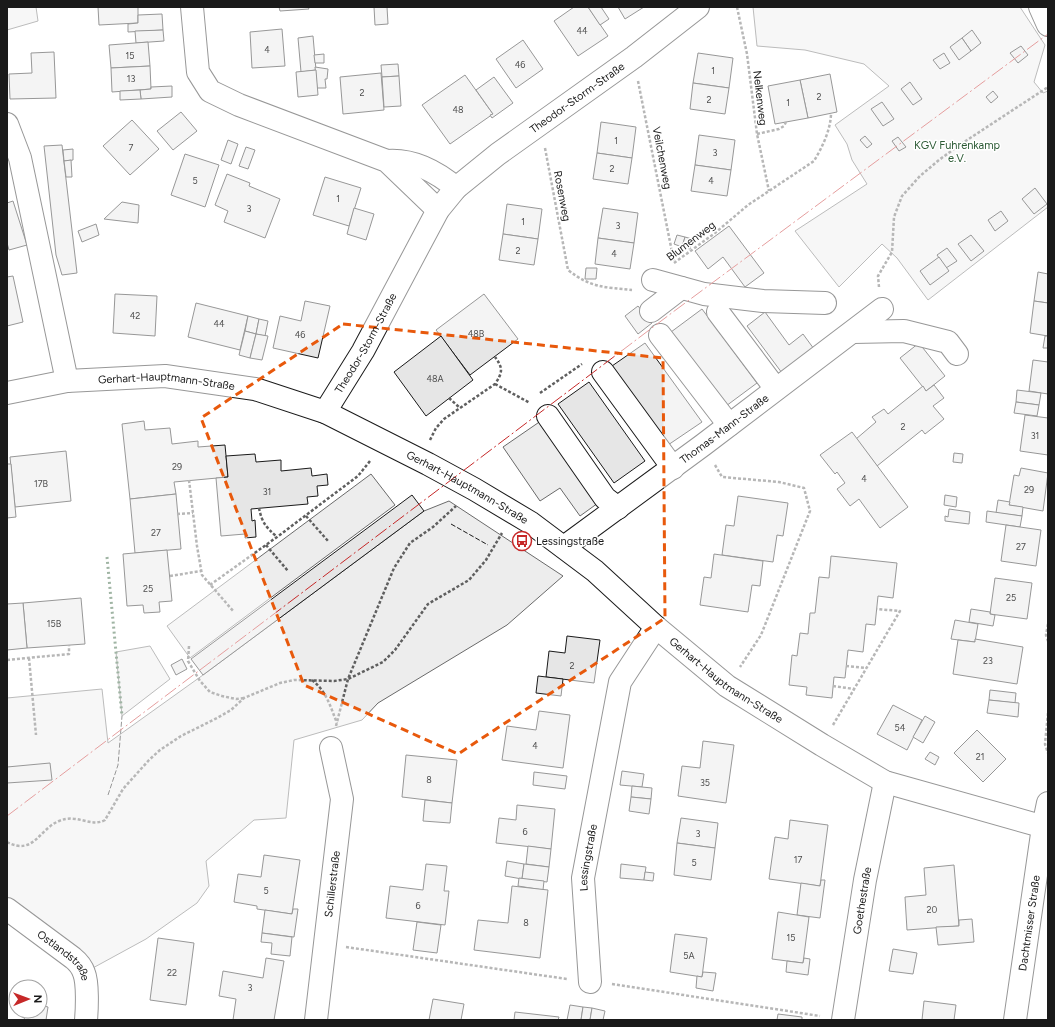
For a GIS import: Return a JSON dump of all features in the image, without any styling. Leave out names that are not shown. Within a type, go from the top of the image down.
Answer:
[{"type":"street","points":[[192,7],[198,72],[210,91],[239,105],[387,161],[438,210]]},
{"type":"street","name":"Theodor-Storm-Straße","points":[[325,412],[363,350],[438,210],[456,188],[498,154],[634,57],[698,7]]},
{"type":"street","points":[[1040,7],[1048,25]]},
{"type":"street","points":[[7,124],[20,158],[67,381]]},
{"type":"street","points":[[387,161],[399,160],[426,168],[442,177],[456,188]]},
{"type":"street","points":[[654,280],[704,294],[763,301],[825,303]]},
{"type":"street","points":[[651,312],[681,288]]},
{"type":"street","name":"Thomas-Mann-Straße","points":[[564,547],[673,468],[882,309]]},
{"type":"street","points":[[718,312],[776,390]]},
{"type":"street","points":[[853,332],[904,331],[948,342],[957,354]]},
{"type":"street","points":[[660,334],[729,425]]},
{"type":"street","points":[[603,372],[673,468]]},
{"type":"street","name":"Gerhart-Hauptmann-Straße","points":[[7,393],[67,381],[165,376],[255,389],[325,412],[421,461],[531,523],[595,571],[656,627],[727,686],[822,745],[886,782],[1046,828]]},
{"type":"street","points":[[548,416],[605,498],[618,508]]},
{"type":"street","name":"Lessingstraße","points":[[590,982],[583,878],[584,871],[620,682],[656,627]]},
{"type":"street","name":"Schillerstraße","points":[[316,1020],[342,799],[331,748]]},
{"type":"street","name":"Goethestraße","points":[[843,1020],[865,880],[886,782]]},
{"type":"street","name":"Dachtmisser Straße","points":[[1015,1020],[1046,828],[1048,803]]},
{"type":"street","name":"Ostlandstraße","points":[[7,909],[73,958],[81,966],[85,973],[86,980],[86,1020]]},
{"type":"path","name":"Nelkenweg","points":[[737,7],[747,54],[757,134],[769,191]]},
{"type":"path","name":"Veilchenweg","points":[[634,57],[674,262]]},
{"type":"path","points":[[882,309],[878,276],[892,252],[894,217],[902,196],[920,176],[939,160],[1048,87]]},
{"type":"path","name":"Blumenweg","points":[[568,270],[580,279],[597,286],[633,290],[641,288],[654,280],[674,262],[715,233],[748,205],[814,161],[820,151],[831,122],[831,114]]},
{"type":"path","points":[[757,134],[779,129],[784,126],[786,122]]},
{"type":"path","name":"Rosenweg","points":[[540,124],[568,270]]},
{"type":"path","points":[[421,461],[436,428],[444,419],[495,384],[501,376],[500,365],[494,357]]},
{"type":"path","points":[[528,402],[587,360],[595,360],[603,372]]},
{"type":"path","points":[[495,384],[528,402],[548,416]]},
{"type":"path","points":[[450,398],[460,408]]},
{"type":"path","points":[[210,585],[277,538],[358,476],[385,442]]},
{"type":"path","points":[[703,445],[722,477],[779,482],[804,488],[810,511],[761,635],[727,686]]},
{"type":"path","points":[[189,480],[202,575],[234,612]]},
{"type":"path","points":[[331,748],[348,679],[394,568],[410,543],[433,527],[474,490]]},
{"type":"path","points":[[259,508],[262,521],[277,538]]},
{"type":"path","points":[[178,514],[193,513]]},
{"type":"path","points":[[189,646],[188,661],[200,681],[210,692],[236,699],[244,698],[280,683],[294,680],[334,681],[348,679],[383,662],[395,650],[428,604],[469,580],[486,560],[514,514]]},
{"type":"path","points":[[306,516],[328,541]]},
{"type":"path","points":[[266,545],[288,571]]},
{"type":"path","points":[[170,576],[201,571]]},
{"type":"path","points":[[822,745],[900,611],[877,609]]},
{"type":"path","points":[[1048,624],[1046,635],[1048,641]]},
{"type":"path","points":[[7,660],[69,654],[69,645]]},
{"type":"path","points":[[29,658],[36,735]]},
{"type":"path","points":[[846,666],[866,668]]},
{"type":"path","points":[[311,680],[320,686],[325,693],[337,723]]},
{"type":"path","points":[[833,686],[854,689]]},
{"type":"path","points":[[7,842],[13,846],[23,847],[28,845],[50,826],[66,818],[77,818],[95,823],[105,820],[123,789],[160,750],[193,730],[231,710],[244,698]]},
{"type":"path","points":[[1048,713],[1046,744],[1048,753]]},
{"type":"highlighted area","points":[[343,324],[663,358],[665,618],[458,754],[304,685],[201,418]]},
{"type":"shaded area","points":[[7,7],[36,7],[38,21],[7,30]]},
{"type":"shaded area","name":"KGV Fuhrenkamp e.V.","points":[[753,7],[1020,7],[1045,45],[1034,82],[1043,93],[1048,91],[1048,207],[928,300],[897,258],[882,244],[839,287],[795,231],[867,184],[852,160],[847,144],[835,125],[889,86],[864,64],[805,50],[757,46]]},
{"type":"shaded area","points":[[548,416],[605,498],[580,516],[560,488],[540,501],[503,447]]},
{"type":"shaded area","points":[[371,474],[395,505],[190,658],[167,626]]},
{"type":"shaded area","points":[[449,501],[563,576],[507,625],[378,703],[362,720],[294,740],[286,818],[254,820],[206,861],[209,886],[197,903],[146,939],[91,969],[74,945],[7,898],[7,698],[102,689],[108,743],[203,675],[424,511]]},
{"type":"shaded area","points":[[150,646],[170,679],[122,716],[116,652]]},
{"type":"building","points":[[98,7],[138,7],[138,23],[99,25]]},
{"type":"building","points":[[279,7],[308,7],[309,9],[280,11]]},
{"type":"building","points":[[374,7],[387,7],[388,24],[375,25]]},
{"type":"building","points":[[574,7],[588,7],[608,36],[578,56],[554,21]]},
{"type":"building","points":[[588,7],[601,7],[609,19],[600,25]]},
{"type":"building","points":[[618,7],[644,7],[625,19]]},
{"type":"building","points":[[162,14],[163,30],[128,32],[128,24],[138,23],[138,15]]},
{"type":"building","points":[[282,29],[285,66],[252,68],[250,32]]},
{"type":"building","points":[[163,30],[164,41],[136,43],[135,31]]},
{"type":"building","points":[[972,30],[981,43],[971,51],[962,38]]},
{"type":"building","points":[[313,36],[316,70],[301,72],[298,38]]},
{"type":"building","points":[[962,38],[971,51],[959,60],[950,47]]},
{"type":"building","points":[[523,40],[543,69],[516,88],[496,59]]},
{"type":"building","points":[[148,42],[150,66],[111,68],[109,45]]},
{"type":"building","points":[[1021,46],[1028,55],[1018,63],[1010,53]]},
{"type":"building","points":[[54,52],[56,98],[10,99],[9,74],[32,73],[31,53]]},
{"type":"building","points":[[698,53],[733,58],[729,88],[693,83]]},
{"type":"building","points":[[944,53],[950,63],[940,69],[933,60]]},
{"type":"building","points":[[324,54],[324,63],[315,63],[314,55]]},
{"type":"building","points":[[398,64],[399,76],[382,77],[381,65]]},
{"type":"building","points":[[150,66],[151,89],[112,92],[111,68]]},
{"type":"building","points":[[315,67],[328,69],[327,79],[325,79],[326,88],[317,88]]},
{"type":"building","points":[[316,70],[318,95],[298,97],[296,72]]},
{"type":"building","points":[[381,73],[384,110],[343,114],[340,77]]},
{"type":"building","points":[[830,74],[837,112],[808,118],[800,80]]},
{"type":"building","points":[[465,75],[493,114],[450,144],[422,105]]},
{"type":"building","points":[[399,76],[401,106],[384,107],[382,77]]},
{"type":"building","points":[[494,77],[513,103],[492,118],[490,115],[493,114],[476,90]]},
{"type":"building","points":[[800,80],[808,118],[775,124],[768,86]]},
{"type":"building","points":[[910,82],[922,99],[913,105],[901,89]]},
{"type":"building","points":[[693,83],[729,88],[725,114],[690,109]]},
{"type":"building","points":[[172,86],[172,97],[141,99],[140,90],[151,89],[151,87]]},
{"type":"building","points":[[140,90],[141,99],[120,100],[120,91]]},
{"type":"building","points":[[993,91],[998,97],[991,103],[986,97]]},
{"type":"building","points":[[882,102],[894,119],[883,126],[871,109]]},
{"type":"building","points":[[181,112],[197,131],[173,150],[157,131]]},
{"type":"building","points":[[132,120],[159,149],[130,175],[103,146]]},
{"type":"building","points":[[601,122],[636,127],[632,158],[597,153]]},
{"type":"building","points":[[699,135],[735,140],[731,170],[695,165]]},
{"type":"building","points":[[865,136],[872,144],[867,148],[860,140]]},
{"type":"building","points":[[898,137],[906,147],[899,151],[892,141]]},
{"type":"building","points":[[228,140],[238,144],[231,164],[221,160]]},
{"type":"building","points":[[62,145],[77,273],[62,275],[56,255],[44,146]]},
{"type":"building","points":[[246,147],[255,150],[248,169],[239,166]]},
{"type":"building","points":[[73,149],[73,160],[64,161],[63,150]]},
{"type":"building","points":[[597,153],[632,158],[628,184],[593,179]]},
{"type":"building","points":[[185,154],[219,165],[205,207],[171,195]]},
{"type":"building","points":[[71,160],[72,177],[66,177],[64,161]]},
{"type":"building","points":[[695,165],[731,170],[727,196],[691,191]]},
{"type":"building","points":[[227,174],[250,183],[249,186],[280,199],[265,238],[224,222],[228,211],[215,205]]},
{"type":"building","points":[[325,177],[361,188],[349,226],[313,215]]},
{"type":"building","points":[[1035,188],[1047,204],[1034,214],[1022,199]]},
{"type":"building","points":[[13,201],[27,245],[9,250],[7,243],[7,203]]},
{"type":"building","points":[[122,202],[139,205],[138,223],[104,219]]},
{"type":"building","points":[[507,204],[542,209],[538,239],[503,234]]},
{"type":"building","points":[[354,208],[374,214],[366,240],[347,234]]},
{"type":"building","points":[[603,208],[638,213],[634,243],[598,238]]},
{"type":"building","points":[[1001,211],[1008,221],[995,231],[988,220]]},
{"type":"building","points":[[96,224],[99,235],[82,242],[78,231]]},
{"type":"building","points":[[729,226],[764,273],[745,287],[723,257],[708,269],[695,251]]},
{"type":"building","points":[[503,234],[538,239],[534,265],[499,260]]},
{"type":"building","points":[[677,235],[685,237],[682,247],[674,244]]},
{"type":"building","points":[[971,235],[984,251],[971,261],[958,244]]},
{"type":"building","points":[[685,237],[692,239],[690,249],[682,247]]},
{"type":"building","points":[[598,238],[634,243],[630,269],[595,264]]},
{"type":"building","points":[[947,248],[957,261],[946,268],[937,255]]},
{"type":"building","points":[[939,257],[949,271],[930,285],[920,271]]},
{"type":"building","points":[[586,268],[597,268],[596,279],[585,279]]},
{"type":"building","points":[[1038,272],[1048,274],[1048,303],[1034,301]]},
{"type":"building","points":[[13,276],[23,322],[7,326],[7,277]]},
{"type":"building","points":[[115,294],[157,296],[155,336],[113,333]]},
{"type":"building","points":[[484,294],[518,339],[470,375],[436,330]]},
{"type":"building","points":[[305,301],[330,306],[318,358],[273,348],[280,316],[301,321]]},
{"type":"building","points":[[1034,301],[1048,303],[1048,336],[1030,333]]},
{"type":"building","points":[[196,303],[248,316],[240,350],[188,337]]},
{"type":"building","points":[[638,306],[652,323],[638,334],[625,316]]},
{"type":"building","points":[[702,309],[757,383],[726,406],[671,332]]},
{"type":"building","points":[[765,312],[789,345],[803,334],[814,349],[782,373],[747,326]]},
{"type":"building","points":[[248,316],[259,319],[256,334],[245,331]]},
{"type":"building","points":[[259,319],[268,321],[265,336],[256,334]]},
{"type":"building","points":[[245,331],[256,334],[250,358],[239,355]]},
{"type":"building","points":[[256,334],[268,336],[262,360],[250,358]]},
{"type":"building","points":[[441,336],[473,380],[426,416],[394,372]]},
{"type":"building","points":[[1045,336],[1048,336],[1048,348],[1043,348]]},
{"type":"building","points":[[645,343],[702,422],[668,445],[612,366]]},
{"type":"building","points":[[919,343],[945,376],[926,391],[900,358]]},
{"type":"building","points":[[1033,360],[1048,362],[1048,394],[1029,391]]},
{"type":"building","points":[[589,382],[645,461],[614,483],[558,404]]},
{"type":"building","points":[[934,385],[944,398],[933,406],[944,419],[925,434],[922,430],[877,466],[856,439],[876,422],[872,417],[884,409],[888,414],[923,386],[926,391]]},
{"type":"building","points":[[1017,390],[1041,393],[1039,405],[1016,402]]},
{"type":"building","points":[[1016,402],[1039,405],[1037,416],[1014,413]]},
{"type":"building","points":[[1025,415],[1048,418],[1048,455],[1020,451]]},
{"type":"building","points":[[144,421],[145,430],[170,428],[172,444],[198,441],[198,447],[225,445],[228,477],[174,482],[176,494],[130,499],[122,424]]},
{"type":"building","points":[[852,432],[908,507],[880,528],[859,499],[850,506],[837,489],[845,483],[837,472],[835,474],[820,455]]},
{"type":"building","points":[[66,451],[71,501],[15,507],[10,457]]},
{"type":"building","points":[[954,453],[963,454],[962,463],[953,462]]},
{"type":"building","points":[[255,454],[256,462],[281,460],[281,471],[311,468],[312,476],[327,474],[328,485],[317,486],[318,496],[307,497],[308,504],[251,509],[252,521],[255,520],[256,537],[245,538],[245,534],[221,536],[216,478],[228,477],[226,456]]},
{"type":"building","points":[[7,464],[11,464],[16,517],[7,518]]},
{"type":"building","points":[[1021,468],[1048,473],[1043,511],[1009,505],[1014,475],[1019,476]]},
{"type":"building","points":[[176,494],[181,549],[135,553],[130,499]]},
{"type":"building","points":[[412,495],[424,511],[203,675],[191,659]]},
{"type":"building","points":[[945,495],[957,497],[956,507],[944,505]]},
{"type":"building","points":[[738,496],[788,503],[783,536],[777,535],[773,562],[722,555],[726,525],[734,526]]},
{"type":"building","points":[[998,500],[1010,502],[1009,505],[1023,507],[1022,516],[996,513]]},
{"type":"building","points":[[949,509],[970,512],[969,524],[945,521],[945,516],[948,517]]},
{"type":"building","points":[[987,511],[1022,516],[1020,527],[986,522]]},
{"type":"building","points":[[1006,525],[1041,530],[1036,566],[1001,561]]},
{"type":"building","points":[[167,550],[172,601],[159,602],[160,612],[144,613],[143,605],[127,606],[123,554]]},
{"type":"building","points":[[714,554],[763,561],[760,586],[752,585],[748,612],[700,605],[704,577],[711,578]]},
{"type":"building","points":[[831,556],[897,563],[893,598],[878,596],[875,625],[866,624],[863,652],[848,650],[845,678],[834,677],[832,698],[806,695],[807,687],[789,685],[792,655],[797,656],[800,633],[808,634],[810,613],[815,613],[819,577],[829,578]]},
{"type":"building","points":[[995,578],[1032,583],[1027,619],[990,614]]},
{"type":"building","points":[[81,598],[85,644],[27,648],[23,603]]},
{"type":"building","points":[[23,603],[27,648],[7,650],[7,604]]},
{"type":"building","points":[[971,609],[990,612],[990,614],[995,615],[993,626],[969,622]]},
{"type":"building","points":[[955,620],[978,624],[975,642],[951,639]]},
{"type":"building","points":[[567,636],[600,640],[594,683],[546,677],[549,651],[565,653]]},
{"type":"building","points":[[975,639],[1023,647],[1017,684],[953,674],[958,640],[975,642]]},
{"type":"building","points":[[182,659],[187,669],[176,675],[171,665]]},
{"type":"building","points":[[538,676],[563,679],[561,696],[536,693]]},
{"type":"building","points":[[990,690],[1016,693],[1015,703],[989,700]]},
{"type":"building","points":[[989,700],[1019,703],[1018,717],[987,713]]},
{"type":"building","points":[[893,705],[922,720],[907,750],[877,734]]},
{"type":"building","points":[[539,711],[570,715],[563,768],[502,760],[507,726],[536,730]]},
{"type":"building","points":[[925,716],[935,722],[923,743],[913,737]]},
{"type":"building","points":[[977,730],[1006,759],[983,782],[954,753]]},
{"type":"building","points":[[703,741],[734,745],[726,803],[678,796],[682,766],[700,768]]},
{"type":"building","points":[[930,752],[939,757],[935,765],[925,759]]},
{"type":"building","points":[[406,755],[457,760],[452,803],[402,797]]},
{"type":"building","points":[[50,763],[52,780],[7,783],[7,767]]},
{"type":"building","points":[[622,771],[644,774],[642,787],[620,785]]},
{"type":"building","points":[[534,772],[567,776],[565,789],[533,785]]},
{"type":"building","points":[[632,786],[652,788],[651,799],[631,797]]},
{"type":"building","points":[[631,797],[651,799],[649,814],[629,811]]},
{"type":"building","points":[[425,800],[452,803],[450,823],[423,821]]},
{"type":"building","points":[[517,805],[555,809],[551,849],[496,843],[499,818],[516,820]]},
{"type":"building","points":[[681,818],[718,823],[715,848],[677,843]]},
{"type":"building","points":[[790,820],[828,825],[820,886],[769,879],[775,837],[788,839]]},
{"type":"building","points":[[677,843],[715,848],[711,880],[674,875]]},
{"type":"building","points":[[528,846],[551,849],[549,867],[526,864]]},
{"type":"building","points":[[264,855],[300,860],[292,914],[257,909],[257,906],[234,902],[238,874],[261,877]]},
{"type":"building","points":[[507,861],[524,864],[522,879],[505,876]]},
{"type":"building","points":[[426,864],[447,866],[444,891],[449,891],[445,925],[386,918],[390,886],[423,890]]},
{"type":"building","points":[[524,864],[549,867],[547,882],[522,879]]},
{"type":"building","points":[[621,864],[646,867],[644,880],[620,878]]},
{"type":"building","points":[[954,865],[959,926],[907,930],[905,897],[926,895],[924,868]]},
{"type":"building","points":[[645,872],[654,873],[653,881],[644,880]]},
{"type":"building","points":[[519,878],[544,881],[543,890],[518,886]]},
{"type":"building","points":[[821,880],[825,880],[820,918],[797,915],[801,883],[820,886]]},
{"type":"building","points":[[512,886],[548,890],[540,958],[474,950],[478,920],[508,923]]},
{"type":"building","points":[[293,909],[298,909],[294,937],[262,933],[265,910],[292,914]]},
{"type":"building","points":[[778,912],[809,917],[803,963],[772,959]]},
{"type":"building","points":[[972,919],[974,942],[938,945],[936,927],[959,926],[959,920]]},
{"type":"building","points":[[417,922],[441,925],[437,953],[413,950]]},
{"type":"building","points":[[262,933],[292,937],[290,956],[271,954],[272,943],[261,942]]},
{"type":"building","points":[[675,934],[707,938],[702,977],[670,972]]},
{"type":"building","points":[[158,938],[194,943],[186,1005],[150,1000]]},
{"type":"building","points":[[893,949],[917,953],[913,974],[889,971]]},
{"type":"building","points":[[266,958],[284,961],[274,1020],[233,1020],[236,999],[219,996],[223,971],[263,978]]},
{"type":"building","points":[[804,958],[810,959],[808,975],[786,972],[787,961],[803,963]]},
{"type":"building","points":[[703,972],[716,973],[713,991],[696,988],[697,976],[702,977]]},
{"type":"building","points":[[433,999],[464,1004],[461,1020],[429,1020]]},
{"type":"building","points":[[924,1001],[956,1005],[954,1020],[922,1020]]},
{"type":"building","points":[[570,1005],[583,1007],[581,1020],[567,1020]]},
{"type":"building","points":[[583,1007],[592,1008],[590,1020],[581,1020]]},
{"type":"building","points":[[592,1008],[605,1011],[603,1020],[590,1020]]},
{"type":"building","points":[[515,1012],[559,1017],[558,1020],[514,1020]]},
{"type":"building","points":[[778,1014],[802,1017],[802,1020],[777,1020]]},
{"type":"building","points":[[24,1019],[46,1019],[46,1020]]},
{"type":"hedge","points":[[107,557],[122,716]]},
{"type":"fence","points":[[451,524],[488,545]]},
{"type":"fence","points":[[108,795],[118,765],[122,716]]},
{"type":"power","points":[[7,816],[673,312],[1048,34]]},
{"type":"place","name":"Lessingstraße","points":[[522,541]]}]
